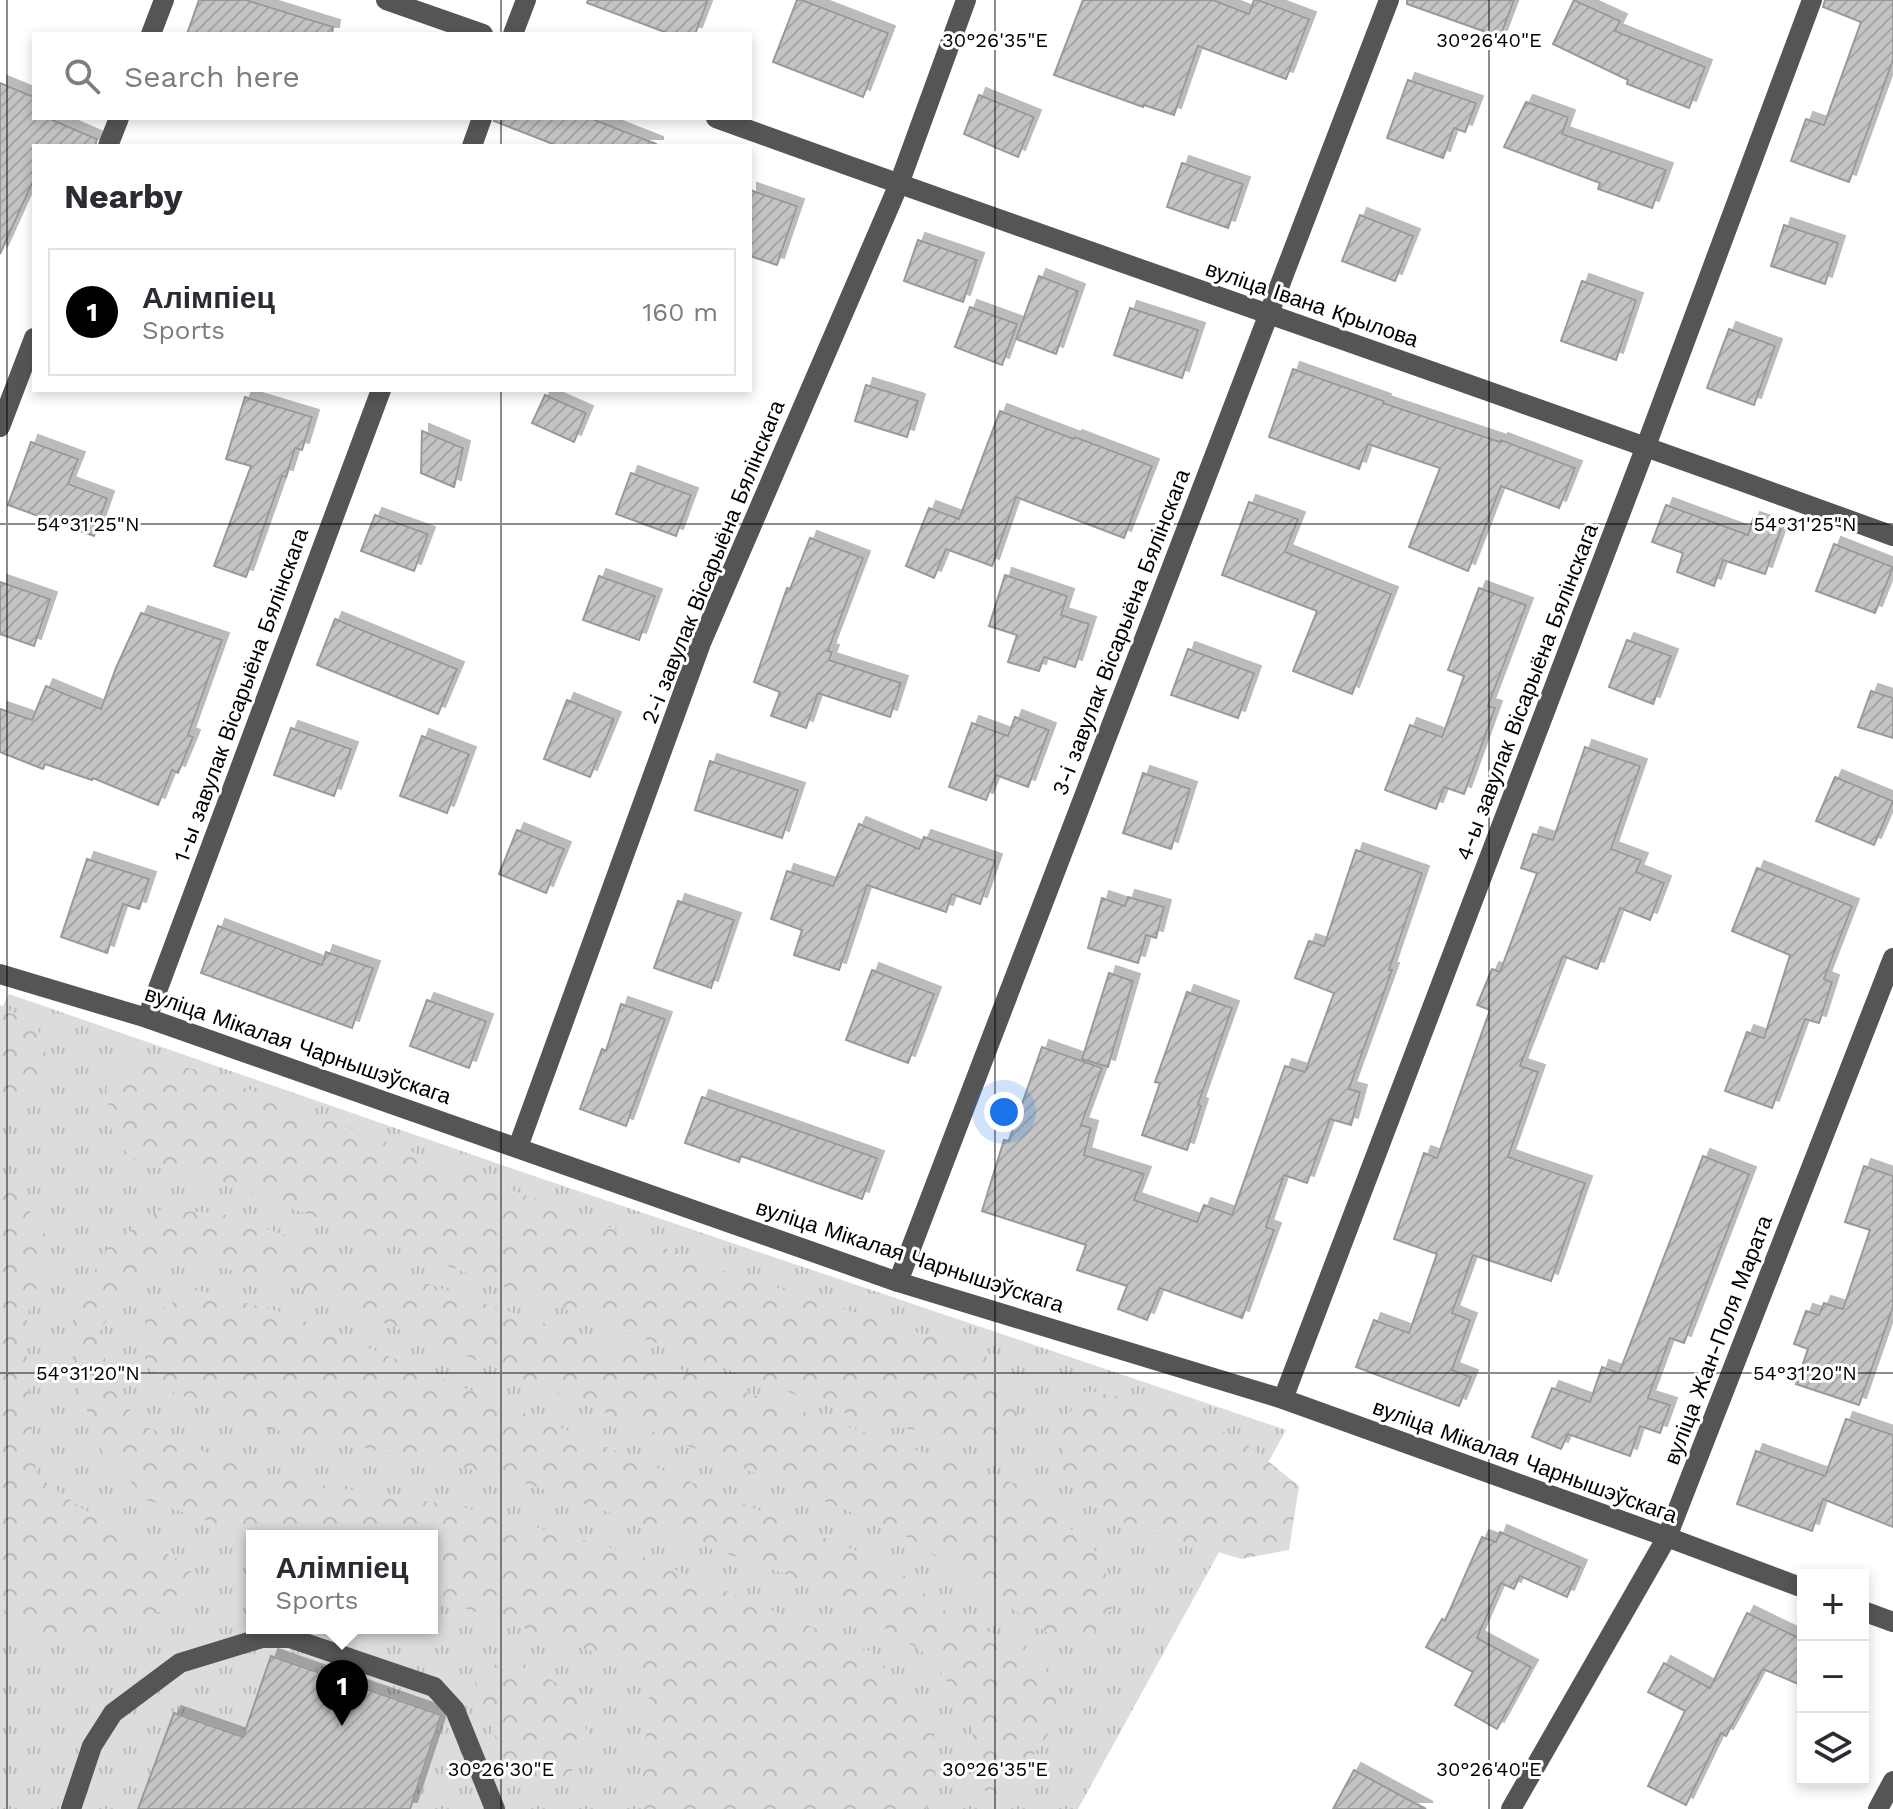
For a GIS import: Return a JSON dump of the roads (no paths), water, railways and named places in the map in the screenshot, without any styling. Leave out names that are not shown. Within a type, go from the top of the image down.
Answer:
[{"type":"street","points":[[152,32],[164,0]]},
{"type":"street","points":[[386,0],[477,32]]},
{"type":"street","points":[[514,32],[526,0]]},
{"type":"street","name":"2-і завулак Вісарыёна Бялінскага","points":[[518,1147],[701,643],[899,184],[966,0]]},
{"type":"street","name":"3-і завулак Вісарыёна Бялінскага","points":[[898,1282],[1389,0]]},
{"type":"street","name":"4-ы завулак Вісарыёна Бялінскага","points":[[1283,1399],[1646,446],[1812,0]]},
{"type":"street","points":[[109,144],[118,120]]},
{"type":"street","points":[[473,144],[481,120]]},
{"type":"street","name":"вуліца Івана Крылова","points":[[722,120],[1893,536]]},
{"type":"street","points":[[0,427],[32,343]]},
{"type":"street","name":"1-ы завулак Вісарыёна Бялінскага","points":[[147,1018],[380,392]]},
{"type":"street","name":"вуліца Жан-Поля Марата","points":[[1511,1809],[1667,1537],[1893,958]]},
{"type":"street","name":"вуліца Мікалая Чарнышэўскага","points":[[0,974],[147,1018],[898,1282],[1283,1399],[1797,1586]]},
{"type":"street","points":[[1869,1613],[1893,1622]]},
{"type":"street","points":[[71,1809],[92,1746],[113,1713],[180,1663],[262,1638],[290,1638],[434,1687],[455,1710],[495,1809]]},
{"type":"street","points":[[1878,1809],[1893,1781]]},
{"type":"place","name":"Алімпіец","points":[[342,1726]]}]
